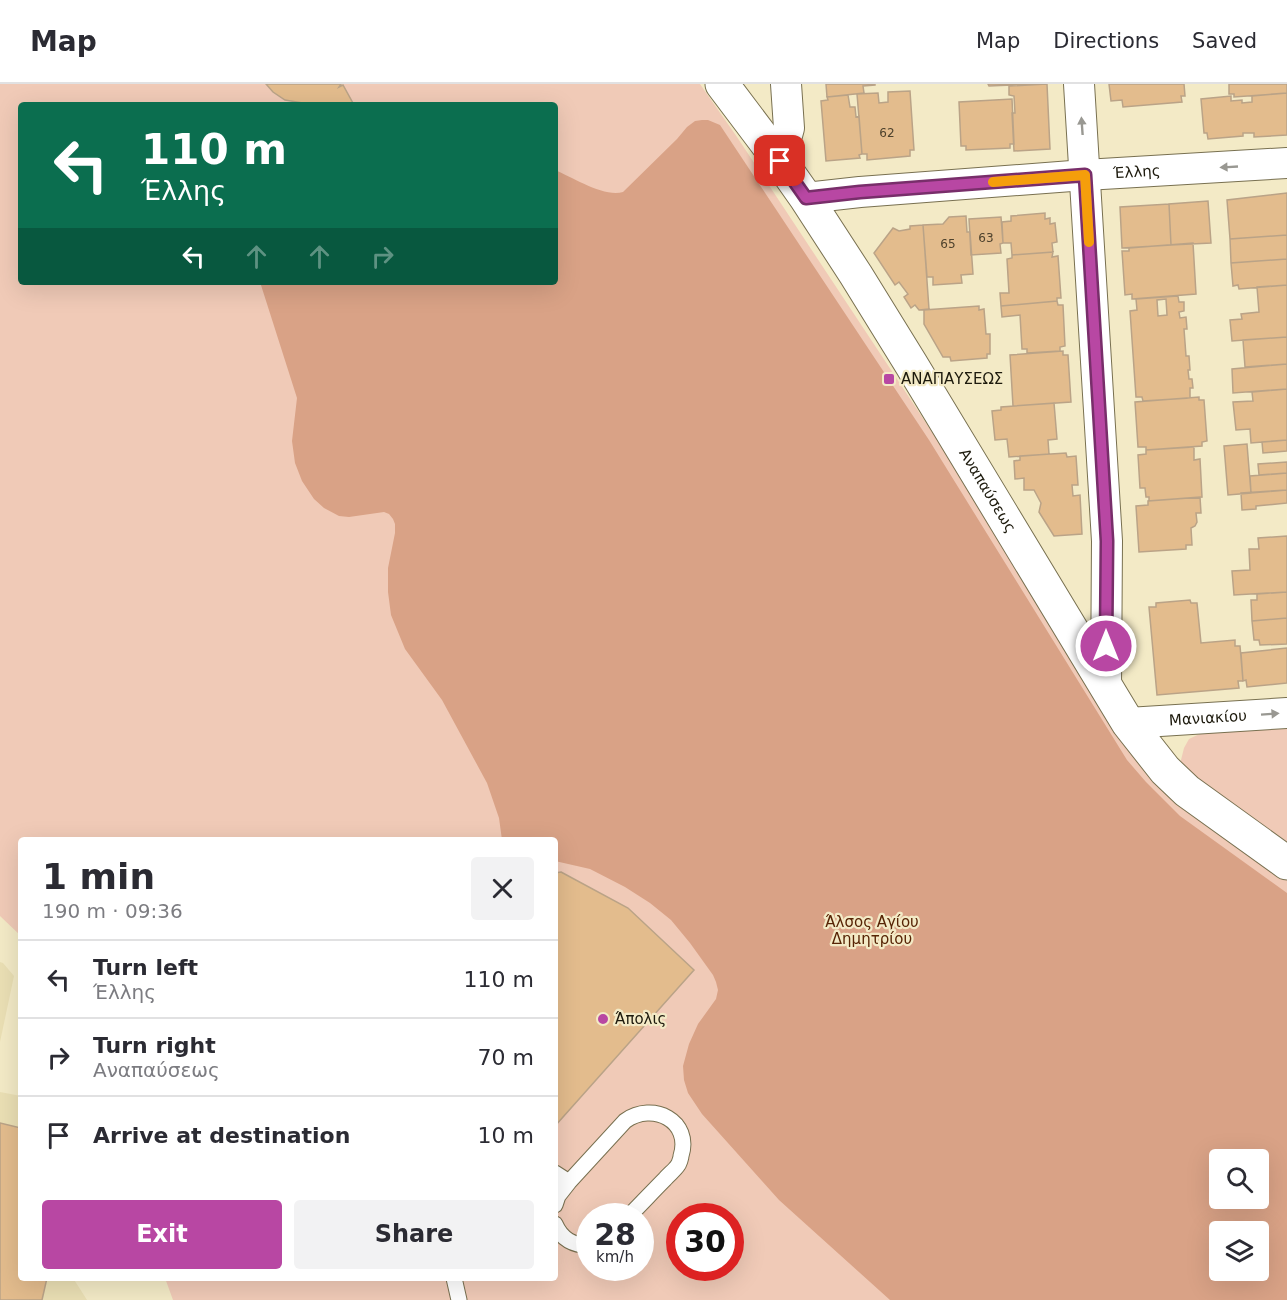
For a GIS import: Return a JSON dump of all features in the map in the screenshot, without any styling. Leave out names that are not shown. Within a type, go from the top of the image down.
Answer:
[{"type":"street","name":"Αναπαύσεως","points":[[722,84],[806,198],[911,364],[1128,723],[1165,770],[1187,791],[1287,863]]},
{"type":"street","points":[[780,161],[789,128],[786,84]]},
{"type":"street","points":[[1079,84],[1107,541],[1106,688]]},
{"type":"street","name":"Έλλης","points":[[806,198],[1085,175],[1287,163]]},
{"type":"street","name":"Μανιακίου","points":[[1128,723],[1287,713]]},
{"type":"lane","points":[[558,1196],[625,1120],[644,1112],[655,1113],[668,1118],[678,1128],[683,1139],[683,1149],[679,1164],[642,1203]]},
{"type":"lane","points":[[558,1175],[569,1182]]},
{"type":"lane","points":[[558,1230],[568,1241],[576,1245]]},
{"type":"lane","points":[[455,1281],[459,1300]]},
{"type":"shaded area","points":[[0,962],[14,976],[0,1042]]},
{"type":"shaded area","points":[[0,1092],[18,1095],[18,1281],[75,1281],[87,1300],[0,1300]]},
{"type":"green space","name":"Άλσος Αγίου Δημητρίου","points":[[0,84],[700,84],[936,438],[1109,715],[1287,878],[1287,1300],[173,1300],[166,1281],[558,1281],[558,837],[18,837],[18,933],[0,916]]},
{"type":"green space","name":"Άλσος Αγίου Δημητρίου","points":[[708,120],[720,125],[929,440],[1127,760],[1180,816],[1287,893],[1287,1300],[890,1300],[779,1200],[702,1114],[688,1093],[683,1066],[689,1044],[698,1024],[716,999],[718,990],[713,975],[671,920],[625,887],[590,869],[558,862],[558,837],[502,837],[499,818],[487,783],[442,700],[405,649],[391,615],[388,568],[395,533],[393,519],[384,512],[349,517],[339,516],[324,508],[314,499],[302,481],[295,463],[292,441],[297,398],[261,285],[558,285],[558,171],[598,190],[623,192],[695,121]]},
{"type":"green space","points":[[1287,726],[1287,846],[1180,764],[1189,739],[1206,731]]},
{"type":"building","points":[[266,84],[341,84],[339,87],[343,85],[352,102],[297,102],[285,100]]},
{"type":"building","points":[[826,84],[875,85],[863,86],[864,93],[827,97]]},
{"type":"building","points":[[988,84],[1039,84],[989,86]]},
{"type":"building","points":[[1047,84],[1050,149],[1014,151],[1012,113],[1015,113],[1014,96],[1009,95],[1009,86]]},
{"type":"building","points":[[1109,84],[1184,84],[1185,96],[1181,96],[1182,102],[1123,107],[1122,100],[1111,101]]},
{"type":"building","points":[[1229,84],[1287,84],[1287,93],[1234,97],[1234,94],[1229,94]]},
{"type":"building","points":[[910,91],[914,150],[910,150],[910,156],[867,160],[867,154],[862,154],[857,94],[878,93],[879,103],[888,102],[888,92]]},
{"type":"building","points":[[1287,93],[1287,135],[1254,137],[1254,133],[1243,133],[1243,136],[1208,139],[1207,133],[1204,133],[1201,99],[1231,96],[1231,101],[1242,100],[1242,103],[1252,102],[1252,96]]},
{"type":"building","points":[[848,95],[850,107],[855,107],[856,117],[859,116],[862,154],[859,155],[860,158],[826,161],[821,101],[828,100],[827,97]]},
{"type":"building","points":[[1012,99],[1014,144],[1010,144],[1010,148],[966,150],[966,146],[961,146],[959,102]]},
{"type":"building","points":[[1287,193],[1287,235],[1230,239],[1227,200]]},
{"type":"building","points":[[1208,201],[1211,243],[1171,245],[1169,204]]},
{"type":"building","points":[[1169,204],[1171,245],[1122,248],[1120,207]]},
{"type":"building","points":[[1045,213],[1045,219],[1050,218],[1050,224],[1055,223],[1057,242],[1052,243],[1053,252],[1012,255],[1011,243],[1003,243],[1002,222],[1011,221],[1011,216]]},
{"type":"building","points":[[966,216],[967,232],[970,232],[973,274],[961,275],[962,283],[933,285],[933,277],[927,277],[923,225],[943,224],[949,217]]},
{"type":"building","points":[[1001,217],[1003,243],[1000,244],[1001,253],[971,255],[969,219]]},
{"type":"building","points":[[923,225],[929,309],[919,310],[915,305],[911,308],[904,297],[908,294],[899,282],[895,285],[874,253],[893,228],[899,231],[910,229],[910,226]]},
{"type":"building","points":[[1287,235],[1287,259],[1231,263],[1230,239]]},
{"type":"building","points":[[1193,243],[1196,294],[1132,299],[1132,294],[1125,295],[1122,251],[1129,251],[1129,248]]},
{"type":"building","points":[[1053,252],[1052,257],[1058,256],[1061,298],[1057,298],[1057,301],[1001,306],[1000,293],[1009,293],[1007,259],[1012,258],[1012,255]]},
{"type":"building","points":[[1287,259],[1287,285],[1239,289],[1238,285],[1233,286],[1231,263]]},
{"type":"building","points":[[1287,285],[1287,337],[1232,341],[1230,320],[1242,319],[1241,314],[1259,312],[1257,287]]},
{"type":"building","points":[[1178,296],[1179,302],[1184,302],[1184,311],[1179,312],[1180,318],[1186,317],[1187,329],[1184,329],[1186,356],[1189,356],[1189,379],[1192,379],[1193,388],[1190,388],[1190,398],[1143,401],[1142,397],[1136,397],[1130,311],[1137,310],[1136,299]],"holes":[[[1166,299],[1167,315],[1158,316],[1157,300]]]},
{"type":"building","points":[[1057,301],[1058,305],[1063,305],[1065,346],[1060,347],[1060,351],[1027,353],[1027,349],[1022,349],[1020,315],[1002,317],[1001,306]]},
{"type":"building","points":[[979,306],[979,310],[984,309],[986,334],[990,334],[990,354],[987,354],[987,358],[951,361],[950,357],[943,357],[924,324],[924,310]]},
{"type":"building","points":[[1287,337],[1287,364],[1245,367],[1243,340]]},
{"type":"building","points":[[1063,351],[1063,355],[1068,355],[1071,402],[1013,406],[1010,355]]},
{"type":"building","points":[[1287,364],[1287,389],[1233,393],[1232,369]]},
{"type":"building","points":[[1287,389],[1287,440],[1251,443],[1250,429],[1236,430],[1233,402],[1253,401],[1252,392]]},
{"type":"building","points":[[1199,397],[1199,400],[1204,400],[1207,441],[1202,442],[1202,446],[1146,450],[1146,447],[1138,447],[1135,402]]},
{"type":"building","points":[[1054,403],[1057,439],[1048,440],[1049,454],[1009,457],[1007,439],[995,440],[992,411],[1001,410],[1001,407]]},
{"type":"building","points":[[1287,440],[1287,451],[1263,453],[1262,442]]},
{"type":"building","points":[[1247,444],[1251,493],[1228,495],[1224,446]]},
{"type":"building","points":[[1194,447],[1194,460],[1200,459],[1202,497],[1149,501],[1145,488],[1140,488],[1138,455],[1146,454],[1146,450]]},
{"type":"building","points":[[1066,453],[1067,457],[1076,456],[1078,485],[1072,485],[1073,496],[1080,495],[1082,534],[1054,536],[1039,512],[1041,503],[1034,490],[1024,490],[1024,478],[1015,479],[1014,461],[1020,460],[1020,456]]},
{"type":"building","points":[[1287,462],[1287,473],[1259,475],[1258,464]]},
{"type":"building","points":[[1287,473],[1287,490],[1251,493],[1250,476]]},
{"type":"building","points":[[1287,490],[1287,503],[1256,506],[1256,509],[1242,510],[1241,493]]},
{"type":"building","points":[[1200,497],[1201,513],[1196,513],[1197,522],[1191,528],[1192,545],[1186,545],[1186,549],[1139,552],[1136,506],[1148,505],[1148,501]]},
{"type":"building","points":[[1287,536],[1287,592],[1234,595],[1232,571],[1250,570],[1249,549],[1259,549],[1258,538]]},
{"type":"building","points":[[1287,592],[1287,618],[1252,621],[1251,600],[1257,600],[1257,594]]},
{"type":"building","points":[[1190,600],[1191,603],[1197,603],[1201,643],[1235,640],[1235,646],[1240,646],[1243,681],[1238,681],[1239,688],[1157,695],[1149,607],[1156,607],[1156,603]]},
{"type":"building","points":[[1287,618],[1287,644],[1260,645],[1259,640],[1254,640],[1252,621]]},
{"type":"building","points":[[1287,648],[1287,683],[1247,687],[1246,680],[1243,681],[1241,653]]},
{"type":"building","name":"Άπολις","points":[[558,872],[561,872],[628,908],[694,970],[558,1123]]},
{"type":"building","points":[[0,1123],[18,1127],[18,1281],[46,1281],[42,1300],[0,1300]]},
{"type":"slow traffic","points":[[993,182],[1085,175],[1089,242]]},
{"type":"place","name":"ΑΝΑΠΑΥΣΕΩΣ","points":[[889,379]]},
{"type":"place","name":"Άπολις","points":[[603,1019]]},
{"type":"route","points":[[780,161],[806,198],[1085,175],[1107,541],[1106,646]]}]
